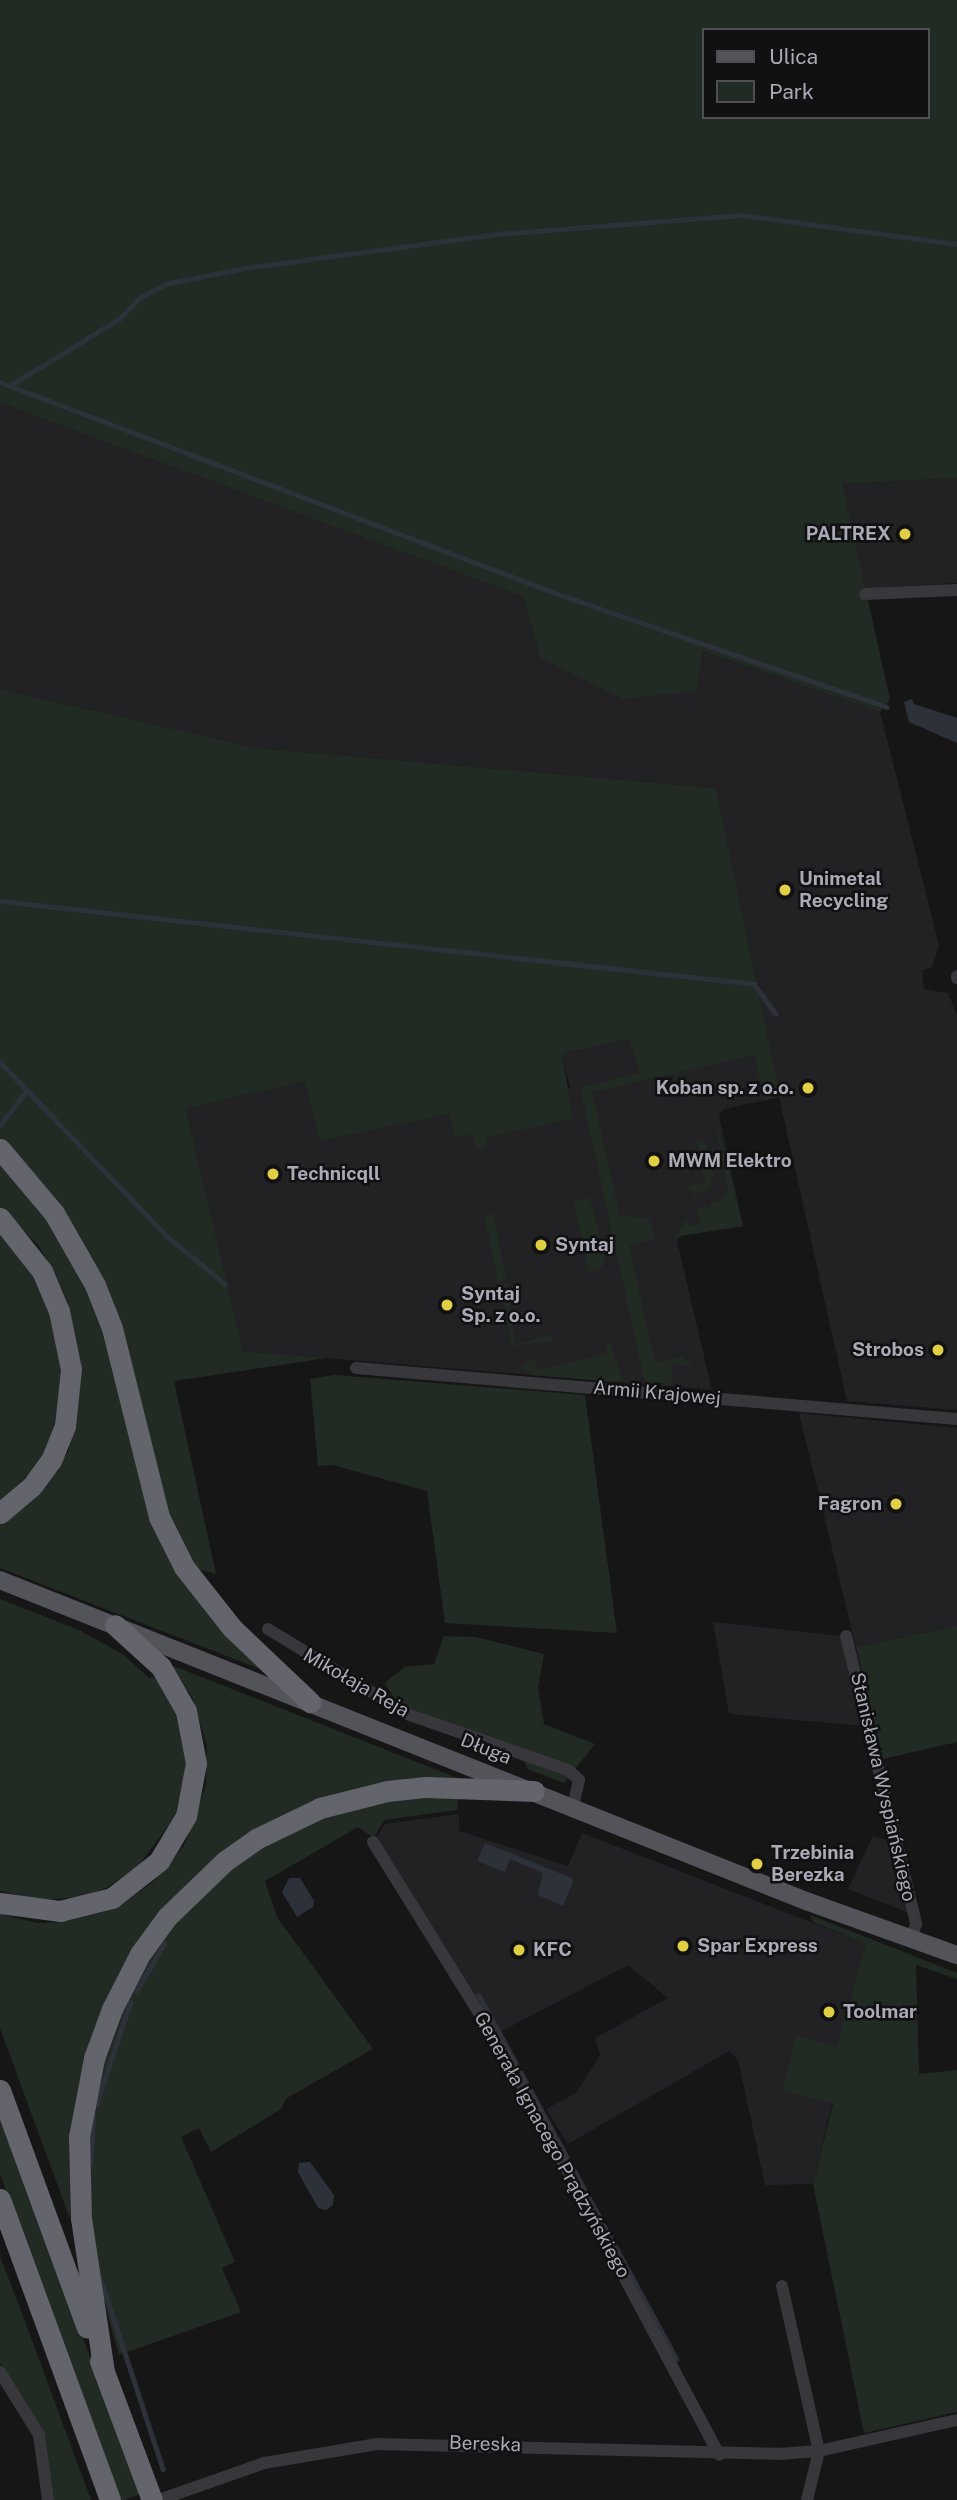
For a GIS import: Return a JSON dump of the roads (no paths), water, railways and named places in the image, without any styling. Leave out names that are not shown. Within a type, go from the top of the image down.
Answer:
[{"type":"highway","points":[[0,1149],[54,1213],[95,1285],[112,1328],[159,1517],[184,1567],[232,1628],[310,1702]]},
{"type":"highway","points":[[0,1218],[42,1271],[59,1311],[71,1369],[65,1426],[51,1460],[32,1486],[0,1513]]},
{"type":"highway","points":[[0,1903],[60,1911],[112,1898],[159,1861],[186,1816],[196,1763],[186,1711],[161,1667],[115,1625]]},
{"type":"highway","points":[[104,2372],[81,2218],[79,2137],[94,2058],[112,2009],[140,1954],[167,1917],[225,1861],[256,1839],[320,1808],[387,1791],[426,1787],[534,1791]]},
{"type":"highway","points":[[0,2090],[152,2500]]},
{"type":"highway","points":[[0,2199],[110,2500]]},
{"type":"highway","points":[[0,2215],[15,2239]]},
{"type":"main road","name":"Długa","points":[[0,1580],[573,1806],[783,1892],[957,1955]]},
{"type":"street","points":[[865,594],[957,590]]},
{"type":"street","name":"Armii Krajowej","points":[[356,1368],[957,1419]]},
{"type":"street","name":"Mikołaja Reja","points":[[268,1629],[407,1714],[568,1770],[579,1780],[573,1806]]},
{"type":"street","name":"Stanisława Wyspiańskiego","points":[[846,1636],[916,1924],[911,1939]]},
{"type":"street","name":"Generała Ignacego Prądzyńskiego","points":[[373,1842],[509,2063],[719,2455]]},
{"type":"street","points":[[782,2286],[819,2451],[807,2500]]},
{"type":"street","points":[[0,2372],[39,2435],[48,2500]]},
{"type":"street","name":"Bereska","points":[[159,2500],[264,2463],[377,2444],[508,2444],[719,2455],[819,2451],[957,2420]]},
{"type":"waterway","points":[[9,386],[119,319],[138,299],[165,284],[245,268],[497,234],[742,215],[957,244]]},
{"type":"waterway","points":[[0,382],[563,596],[887,707]]},
{"type":"waterway","points":[[0,901],[754,984],[776,1014]]},
{"type":"waterway","points":[[0,1062],[168,1237],[225,1284]]},
{"type":"waterway","points":[[0,1125],[27,1090]]},
{"type":"waterway","points":[[136,1991],[164,1944]]},
{"type":"waterway","points":[[479,1995],[677,2359]]},
{"type":"waterway","points":[[96,2105],[130,2003]]},
{"type":"waterway","points":[[90,2164],[93,2117]]},
{"type":"waterway","points":[[100,2277],[163,2469]]},
{"type":"place","name":"PALTREX","points":[[905,534]]},
{"type":"place","name":"Unimetal Recycling","points":[[785,890]]},
{"type":"place","name":"Koban sp. z o.o.","points":[[808,1088]]},
{"type":"place","name":"MWM Elektro","points":[[654,1161]]},
{"type":"place","name":"Technicqll","points":[[273,1174]]},
{"type":"place","name":"Syntaj","points":[[541,1245]]},
{"type":"place","name":"Syntaj Sp. z o.o.","points":[[447,1305]]},
{"type":"place","name":"Strobos","points":[[938,1350]]},
{"type":"place","name":"Fagron","points":[[896,1504]]},
{"type":"place","name":"Trzebinia Berezka","points":[[757,1864]]},
{"type":"place","name":"Spar Express","points":[[683,1946]]},
{"type":"place","name":"KFC","points":[[519,1950]]},
{"type":"place","name":"Toolmar","points":[[829,2012]]}]
